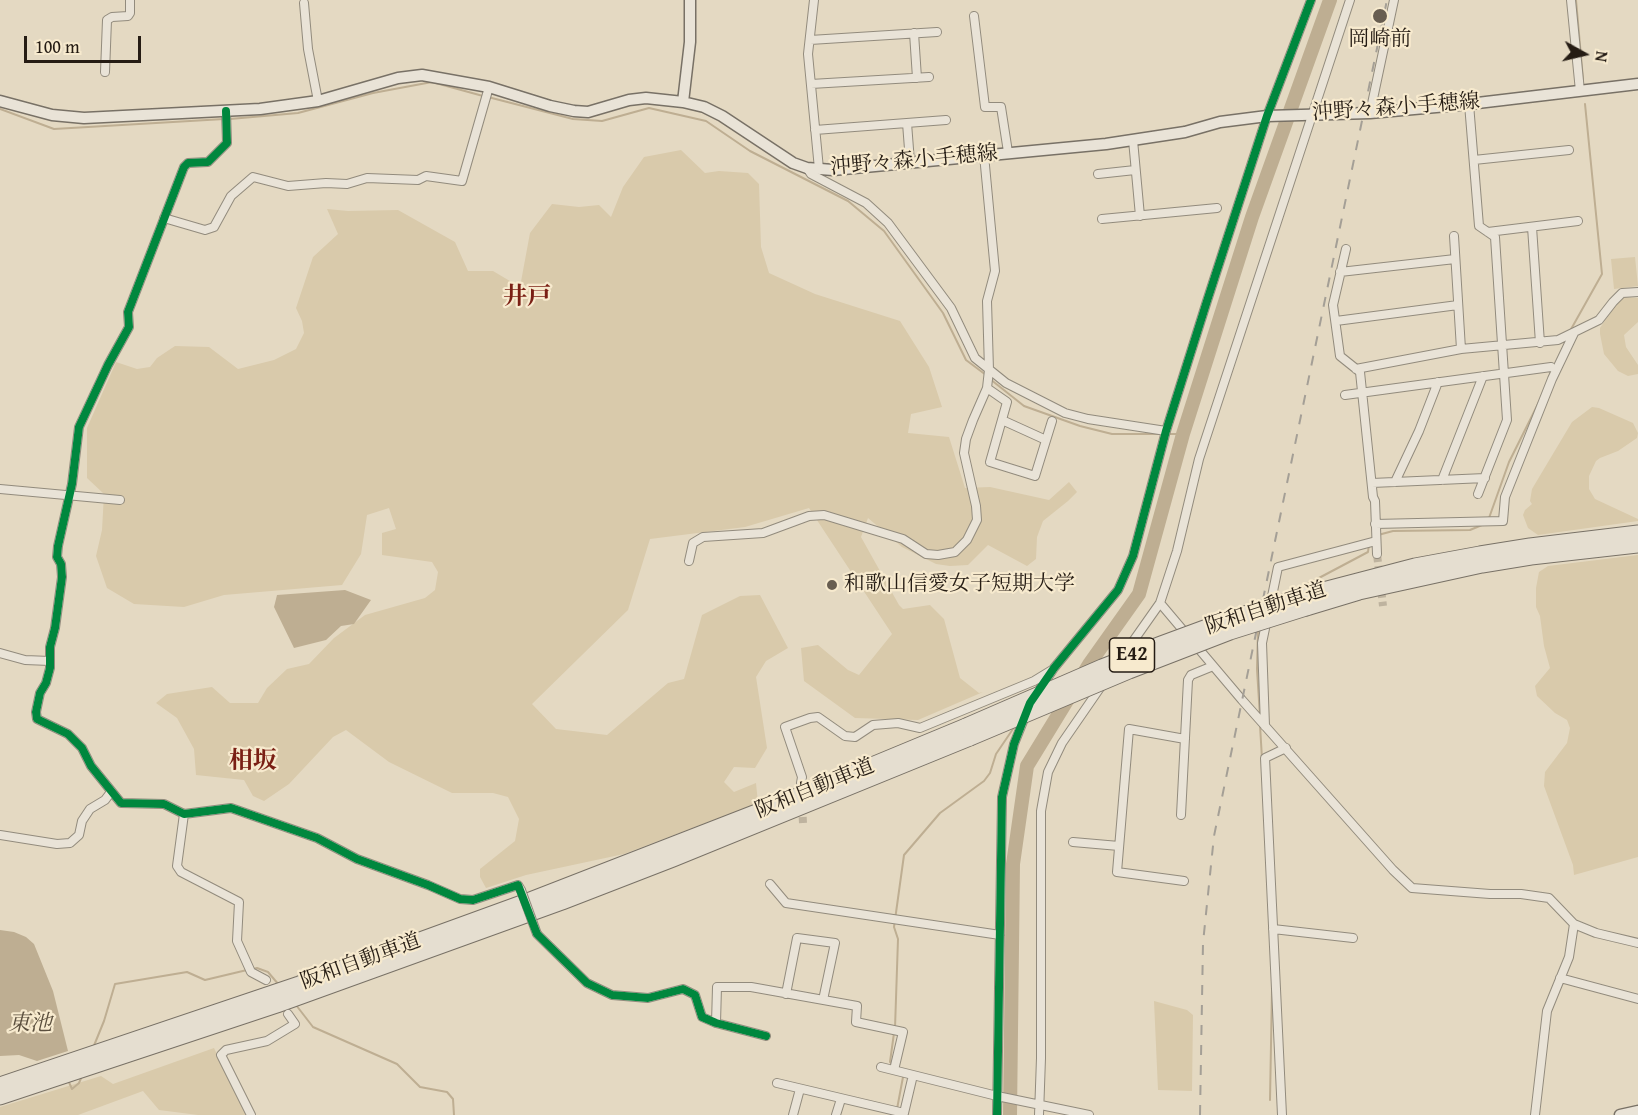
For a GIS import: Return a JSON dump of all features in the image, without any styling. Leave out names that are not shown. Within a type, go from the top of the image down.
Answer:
[{"type":"highway","name":"阪和自動車道","points":[[0,1097],[28,1082],[278,1005],[673,860],[968,732],[1305,602],[1415,566],[1530,546],[1638,533]]},
{"type":"highway","name":"阪和自動車道","points":[[1305,602],[1482,565],[1638,545]]},
{"type":"highway","name":"阪和自動車道","points":[[0,1085],[28,1082]]},
{"type":"main road","points":[[683,102],[690,42],[690,0]]},
{"type":"main road","name":"沖野々森小手穂線","points":[[0,101],[52,115],[84,118],[226,111],[318,101],[398,78],[422,75],[489,87],[574,111],[588,112],[629,100],[646,98],[683,102],[704,107],[722,116],[793,163],[807,168],[833,170],[1106,144],[1185,132],[1220,122],[1269,116],[1370,113],[1638,84]]},
{"type":"main road","points":[[1620,1115],[1638,1111]]},
{"type":"street","points":[[105,72],[106,20],[112,17],[128,16],[130,0]]},
{"type":"street","points":[[814,0],[808,54],[819,169]]},
{"type":"street","points":[[997,1115],[1000,1095],[1002,797],[1014,744],[1030,703],[1054,668],[1118,590],[1133,556],[1166,431],[1269,116],[1311,0]]},
{"type":"street","points":[[1039,1115],[1041,811],[1048,772],[1062,743],[1084,709],[1160,603],[1177,551],[1199,459],[1310,115],[1350,0]]},
{"type":"street","points":[[1370,113],[1394,0]]},
{"type":"street","points":[[1571,0],[1580,91]]},
{"type":"street","points":[[304,3],[308,48],[318,101]]},
{"type":"street","points":[[974,16],[985,107],[1001,107],[1008,152]]},
{"type":"street","points":[[810,40],[937,32]]},
{"type":"street","points":[[914,33],[917,78]]},
{"type":"street","points":[[811,84],[929,77]]},
{"type":"street","points":[[164,218],[205,230],[214,227],[231,196],[253,177],[288,186],[347,184],[367,178],[418,180],[426,176],[462,181],[489,87]]},
{"type":"street","points":[[1469,104],[1479,226],[1495,237],[1507,420],[1478,494]]},
{"type":"street","points":[[226,111],[227,143],[208,162],[188,163],[184,167],[128,312],[129,327],[108,365],[80,427],[58,546],[57,557],[61,564],[62,577],[56,628],[50,647],[46,683],[39,693],[37,719],[68,734],[82,748],[91,765],[120,803],[164,804],[184,814],[231,808],[317,838],[357,859],[460,899],[474,900],[519,885],[537,934],[587,982],[612,995],[648,998],[683,989],[695,995],[702,1017],[766,1036]]},
{"type":"street","points":[[815,130],[946,120]]},
{"type":"street","points":[[907,123],[910,162]]},
{"type":"street","points":[[1133,140],[1140,216]]},
{"type":"street","points":[[1474,160],[1569,150]]},
{"type":"street","points":[[689,561],[693,543],[703,537],[763,533],[809,516],[824,514],[903,539],[926,554],[956,552],[967,540],[976,520],[976,506],[964,453],[966,439],[987,388],[989,370],[987,302],[995,271],[984,155]]},
{"type":"street","points":[[807,168],[811,174],[866,203],[888,223],[951,308],[975,358],[1006,383],[1065,413],[1088,419],[1166,431]]},
{"type":"street","points":[[1098,174],[1136,170]]},
{"type":"street","points":[[1102,219],[1217,208]]},
{"type":"street","points":[[1488,232],[1578,221]]},
{"type":"street","points":[[1532,227],[1540,343]]},
{"type":"street","points":[[1454,236],[1461,349]]},
{"type":"street","points":[[1346,249],[1334,305],[1340,356],[1360,372],[1375,501],[1377,554]]},
{"type":"street","points":[[1341,272],[1455,259]]},
{"type":"street","points":[[1356,369],[1461,349],[1558,340],[1599,320],[1622,293],[1638,292]]},
{"type":"street","points":[[1336,321],[1458,305]]},
{"type":"street","points":[[1375,524],[1503,521],[1506,497],[1552,379],[1574,333]]},
{"type":"street","points":[[1345,395],[1551,368]]},
{"type":"street","points":[[1443,480],[1483,376]]},
{"type":"street","points":[[1395,482],[1419,431],[1438,382]]},
{"type":"street","points":[[987,388],[1007,402],[990,462],[1035,476],[1052,421]]},
{"type":"street","points":[[1002,420],[1046,440]]},
{"type":"street","points":[[1372,483],[1485,478]]},
{"type":"street","points":[[0,489],[120,500]]},
{"type":"street","points":[[1265,726],[1262,643],[1278,567],[1376,541]]},
{"type":"street","points":[[1160,603],[1265,726],[1393,870],[1412,888],[1469,893],[1521,894],[1549,898],[1574,924],[1596,933],[1638,943]]},
{"type":"street","points":[[0,653],[25,660],[50,661]]},
{"type":"street","points":[[1181,814],[1188,680],[1191,675],[1213,666]]},
{"type":"street","points":[[801,783],[802,777],[785,727],[818,717],[845,736],[855,737],[873,725],[898,723],[920,728],[1034,681],[1054,668]]},
{"type":"street","points":[[1184,880],[1117,872],[1129,729],[1185,739]]},
{"type":"street","points":[[1282,1115],[1265,758],[1286,748]]},
{"type":"street","points":[[0,835],[57,844],[70,843],[79,835],[82,820],[90,809],[105,800],[111,792]]},
{"type":"street","points":[[184,814],[177,866],[182,872],[239,902],[237,941],[252,972],[266,980]]},
{"type":"street","points":[[1073,842],[1119,846]]},
{"type":"street","points":[[770,884],[786,903],[1000,935]]},
{"type":"street","points":[[1535,1115],[1547,1011],[1569,957],[1574,924]]},
{"type":"street","points":[[1273,929],[1353,938]]},
{"type":"street","points":[[786,994],[796,938],[835,943],[823,1000]]},
{"type":"street","points":[[1560,978],[1638,999]]},
{"type":"street","points":[[716,1023],[717,987],[751,987],[857,1006],[856,1022],[903,1032],[894,1070]]},
{"type":"street","points":[[251,1115],[221,1055],[226,1050],[267,1041],[276,1036],[295,1024],[288,1014]]},
{"type":"street","points":[[881,1067],[1089,1115]]},
{"type":"street","points":[[777,1083],[904,1113],[913,1075]]},
{"type":"street","points":[[793,1115],[800,1089]]},
{"type":"street","points":[[836,1115],[841,1099]]},
{"type":"shaded area","points":[[681,150],[705,173],[719,171],[748,173],[759,184],[761,247],[769,273],[815,294],[900,321],[929,367],[942,407],[911,414],[908,433],[949,437],[965,488],[990,487],[1049,500],[1069,482],[1077,492],[1043,521],[1037,537],[1036,559],[1027,566],[988,545],[968,565],[936,564],[902,547],[868,518],[861,537],[899,605],[903,609],[930,605],[944,619],[960,678],[979,693],[983,692],[918,720],[855,718],[804,681],[801,648],[818,645],[848,670],[859,675],[892,634],[809,508],[745,527],[650,539],[628,610],[532,704],[556,729],[607,735],[668,683],[684,679],[702,615],[740,596],[760,595],[788,648],[766,661],[756,677],[767,748],[755,768],[734,767],[724,782],[734,792],[756,783],[758,803],[624,854],[526,875],[486,888],[480,877],[480,869],[515,841],[519,819],[508,797],[493,793],[452,793],[389,762],[346,730],[333,737],[289,784],[264,801],[253,796],[244,780],[196,775],[194,749],[177,718],[156,703],[167,694],[212,687],[230,703],[258,703],[267,688],[287,669],[309,664],[334,638],[365,615],[425,598],[435,590],[438,572],[432,562],[382,555],[382,533],[396,529],[389,508],[367,515],[361,554],[342,585],[224,595],[184,607],[134,604],[107,588],[96,556],[102,530],[104,494],[87,478],[87,428],[116,362],[137,369],[150,367],[157,358],[175,346],[209,347],[238,369],[274,360],[296,349],[304,333],[296,308],[313,257],[338,234],[327,209],[398,210],[455,242],[468,271],[493,271],[520,287],[530,233],[552,204],[579,207],[599,205],[611,217],[623,187],[644,157]]},
{"type":"shaded area","points":[[1635,257],[1638,286],[1614,289],[1611,259]]},
{"type":"shaded area","points":[[1626,297],[1638,298],[1638,322],[1624,335],[1626,347],[1638,365],[1638,374],[1628,376],[1618,371],[1604,354],[1600,334],[1600,328],[1614,307]]},
{"type":"shaded area","points":[[1592,407],[1633,423],[1638,433],[1637,438],[1618,451],[1596,461],[1589,476],[1589,489],[1595,499],[1638,521],[1538,535],[1528,528],[1523,515],[1532,504],[1530,501],[1532,489],[1572,422]]},
{"type":"shaded area","points":[[1638,555],[1638,857],[1574,875],[1573,865],[1544,786],[1545,772],[1567,743],[1570,728],[1567,720],[1555,713],[1537,696],[1535,686],[1550,668],[1540,616],[1536,607],[1539,572],[1548,566]]},
{"type":"shaded area","points":[[1154,1001],[1187,1010],[1193,1015],[1192,1091],[1158,1090]]},
{"type":"shaded area","points":[[214,1048],[246,1115],[198,1115],[159,1110],[143,1091],[78,1115],[0,1115],[0,1107],[101,1076],[113,1084]]},
{"type":"water","points":[[345,590],[371,600],[354,624],[341,626],[326,640],[294,648],[274,607],[277,595]]},
{"type":"water","name":"東池","points":[[0,930],[14,932],[26,937],[34,944],[53,991],[68,1051],[37,1061],[19,1055],[0,1056]]},
{"type":"waterway","points":[[1010,1115],[1013,864],[1027,766],[1090,663],[1139,594],[1183,434],[1252,217],[1330,0]]},
{"type":"waterway","points":[[1576,0],[1583,79]]},
{"type":"waterway","points":[[230,119],[298,113],[373,93],[432,82],[483,96]]},
{"type":"waterway","points":[[488,97],[573,119],[602,121],[649,108],[706,121],[750,151],[848,201],[884,231],[943,313],[966,360],[986,375]]},
{"type":"waterway","points":[[1570,331],[1602,274],[1585,104]]},
{"type":"waterway","points":[[0,109],[54,129],[224,119]]},
{"type":"waterway","points":[[990,379],[1024,406],[1080,426],[1112,434],[1162,434]]},
{"type":"waterway","points":[[1489,518],[1509,462],[1539,402]]},
{"type":"waterway","points":[[1168,434],[1183,434]]},
{"type":"waterway","points":[[1378,535],[1393,531],[1470,530],[1482,525]]},
{"type":"waterway","points":[[1300,588],[1368,552],[1369,544]]},
{"type":"waterway","points":[[1258,629],[1257,669],[1260,717]]},
{"type":"waterway","points":[[1260,725],[1262,759]]},
{"type":"waterway","points":[[895,1028],[898,939],[894,927],[904,855],[940,813],[984,781],[990,773],[996,754],[1015,726]]},
{"type":"waterway","points":[[253,969],[268,972],[279,985]]},
{"type":"waterway","points":[[93,1048],[115,984],[187,972],[205,980],[247,970]]},
{"type":"waterway","points":[[1270,1100],[1272,989]]},
{"type":"waterway","points":[[296,1005],[313,1027],[397,1064],[420,1087],[447,1092],[453,1099],[454,1115]]},
{"type":"waterway","points":[[893,1065],[890,1062],[894,1033]]},
{"type":"waterway","points":[[68,1080],[72,1089],[79,1083],[82,1076]]},
{"type":"waterway","points":[[897,1109],[903,1077]]},
{"type":"tunnel","points":[[1377,554],[1383,606]]},
{"type":"tunnel","points":[[802,805],[803,823]]},
{"type":"railway","points":[[1200,1115],[1203,943],[1214,836],[1387,0]]},
{"type":"cycle path","points":[[997,1115],[1002,797],[1014,744],[1030,703],[1054,668],[1118,590],[1133,556],[1166,431],[1207,301],[1267,116],[1311,0]]},
{"type":"cycle path","points":[[226,111],[227,143],[208,162],[188,163],[184,167],[128,312],[129,327],[79,427],[72,484],[58,546],[57,557],[61,564],[62,577],[50,647],[50,668],[46,683],[40,693],[37,719],[68,734],[82,748],[91,766],[121,803],[164,804],[184,814],[231,808],[317,838],[357,859],[460,899],[473,900],[518,885],[537,934],[587,983],[612,995],[648,998],[683,989],[695,995],[702,1017],[766,1036]]},
{"type":"place","name":"岡崎前","points":[[1380,16]]},
{"type":"place","name":"和歌山信愛女子短期大学","points":[[832,585]]},
{"type":"district","name":"井戸","points":[[527,298]]},
{"type":"district","name":"相坂","points":[[253,762]]}]
